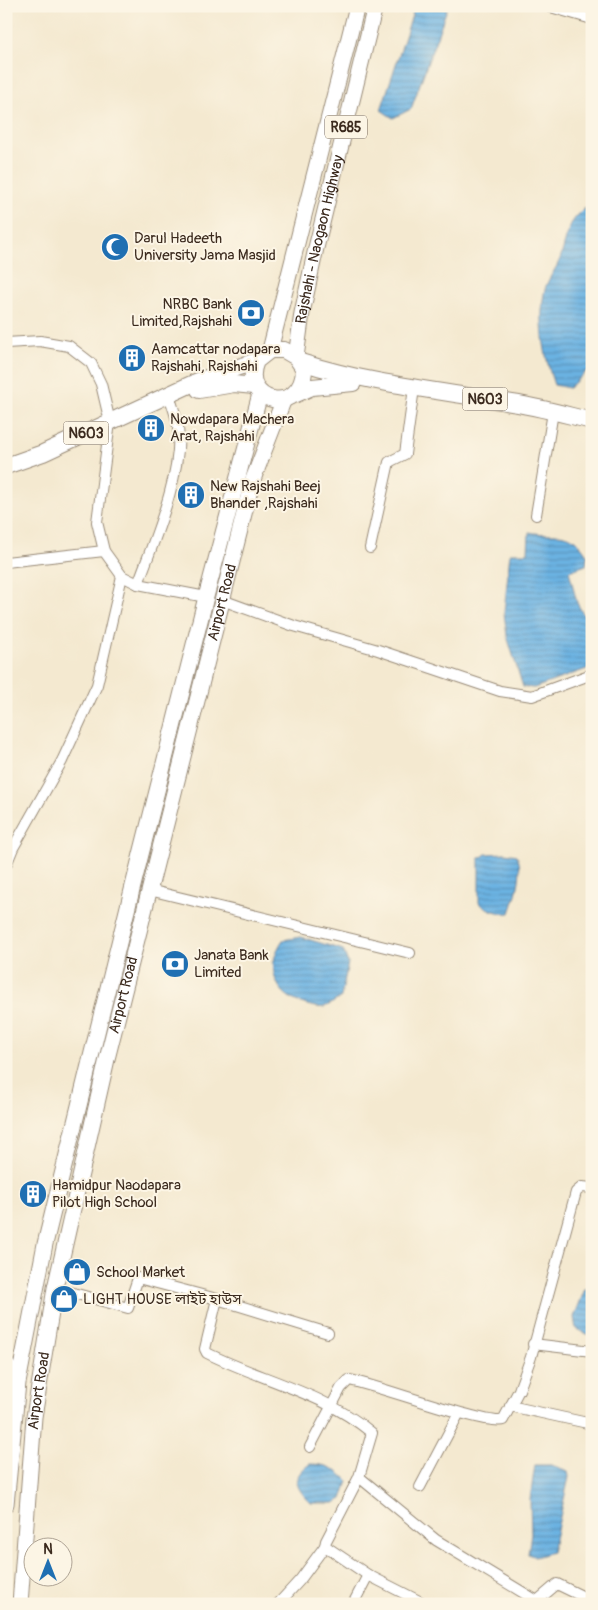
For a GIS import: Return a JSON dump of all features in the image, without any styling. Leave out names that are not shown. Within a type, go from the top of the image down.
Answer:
[{"type":"highway","name":"N603","points":[[6,466],[43,453],[198,381],[256,361],[262,354],[270,350],[284,350],[298,360],[335,374],[377,383],[508,402],[592,420]]},
{"type":"highway","points":[[289,397],[300,387],[303,378],[298,360]]},
{"type":"highway","points":[[256,361],[252,369],[257,390]]},
{"type":"highway","name":"N603","points":[[167,397],[218,385],[257,390],[272,400],[289,397],[312,387],[331,384],[377,383]]},
{"type":"main road","name":"Rajshahi - Naogaon Highway","points":[[270,350],[357,6]]},
{"type":"main road","name":"Rajshahi - Naogaon Highway","points":[[298,360],[302,313],[316,248],[375,6]]},
{"type":"main road","name":"Airport Road","points":[[6,1504],[11,1415],[45,1244],[257,390]]},
{"type":"main road","name":"Airport Road","points":[[20,1604],[34,1417],[55,1288],[107,1059],[252,482],[289,397]]},
{"type":"street","points":[[547,6],[592,19]]},
{"type":"street","points":[[6,343],[40,341],[70,346],[91,363],[101,384],[110,422],[97,522],[104,551],[122,576],[138,584],[206,597]]},
{"type":"street","points":[[370,548],[389,462],[405,454],[414,388]]},
{"type":"street","points":[[138,584],[161,522],[177,456],[178,426],[167,397]]},
{"type":"street","points":[[536,515],[553,412]]},
{"type":"street","points":[[6,562],[104,551]]},
{"type":"street","points":[[6,865],[10,847],[62,761],[96,685],[122,576]]},
{"type":"street","points":[[222,600],[294,626],[378,650],[500,691],[532,696],[592,674]]},
{"type":"street","points":[[149,890],[410,953]]},
{"type":"street","points":[[310,1447],[345,1382],[349,1380],[459,1412],[500,1422],[503,1420],[519,1390],[576,1192],[582,1187],[592,1188]]},
{"type":"street","points":[[55,1288],[128,1308],[138,1278],[217,1299],[328,1334]]},
{"type":"street","points":[[217,1299],[205,1349],[207,1353],[260,1377],[332,1405],[372,1433],[359,1477],[326,1540],[326,1546],[300,1580],[278,1604]]},
{"type":"street","points":[[533,1344],[592,1350]]},
{"type":"street","points":[[6,1358],[18,1383]]},
{"type":"street","points":[[510,1406],[592,1424]]},
{"type":"street","points":[[420,1487],[459,1412]]},
{"type":"street","points":[[359,1477],[436,1540],[536,1603],[557,1584],[592,1601]]},
{"type":"street","points":[[326,1546],[368,1575],[424,1604]]},
{"type":"street","points":[[353,1604],[368,1575]]},
{"type":"water","points":[[415,6],[448,6],[411,109],[393,118],[381,110]]},
{"type":"water","points":[[588,206],[592,208],[592,366],[569,388],[554,385],[547,361],[542,323],[543,298],[549,279],[559,262],[568,230],[580,213]]},
{"type":"water","points":[[529,532],[562,534],[568,536],[581,546],[587,555],[586,565],[569,571],[577,603],[586,619],[592,619],[592,667],[534,688],[523,687],[507,636],[504,613],[510,553],[528,553]]},
{"type":"water","points":[[505,853],[517,855],[520,870],[515,899],[510,913],[494,911],[479,903],[479,859],[486,854]]},
{"type":"water","points":[[301,937],[343,950],[348,963],[341,997],[324,1007],[312,1006],[293,1000],[285,994],[275,978],[274,959],[283,940]]},
{"type":"water","points":[[592,1288],[592,1336],[576,1329],[574,1317],[585,1289]]},
{"type":"water","points":[[310,1464],[331,1468],[348,1481],[342,1499],[334,1503],[311,1503],[306,1498],[297,1484],[297,1479],[303,1469]]},
{"type":"water","points":[[535,1465],[551,1465],[568,1471],[569,1477],[552,1552],[535,1557],[528,1554],[531,1534],[530,1499]]},
{"type":"place","name":"Darul Hadeeth University Jama Masjid","points":[[115,247]]},
{"type":"place","name":"NRBC Bank Limited,Rajshahi","points":[[251,313]]},
{"type":"place","name":"Aamcattar nodapara Rajshahi, Rajshahi","points":[[132,358]]},
{"type":"place","name":"Nowdapara Machera Arat, Rajshahi","points":[[151,428]]},
{"type":"place","name":"New Rajshahi Beej Bhander ,Rajshahi","points":[[191,495]]},
{"type":"place","name":"Janata Bank Limited","points":[[175,964]]},
{"type":"place","name":"Hamidpur Naodapara Pilot High School","points":[[33,1194]]},
{"type":"place","name":"School Market","points":[[77,1272]]},
{"type":"place","name":"LIGHT HOUSE লাইট হাউস","points":[[64,1299]]}]
